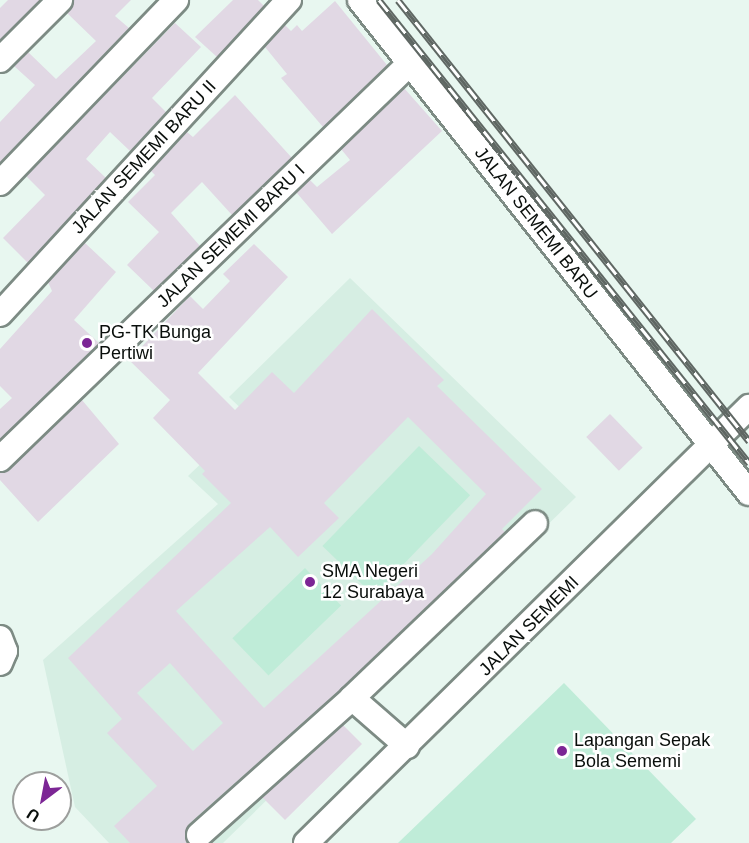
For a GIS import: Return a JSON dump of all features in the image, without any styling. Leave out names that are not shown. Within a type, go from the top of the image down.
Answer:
[{"type":"street","points":[[0,60],[60,0]]},
{"type":"street","points":[[0,183],[176,0]]},
{"type":"street","name":"JALAN SEMEMI BARU II","points":[[0,314],[289,0]]},
{"type":"street","name":"JALAN SEMEMI BARU","points":[[360,0],[749,493]]},
{"type":"street","name":"JALAN SEMEMI BARU I","points":[[0,459],[410,63]]},
{"type":"street","name":"JALAN SEMEMI","points":[[306,843],[408,746],[749,407]]},
{"type":"street","points":[[199,835],[352,698],[535,524]]},
{"type":"street","points":[[0,638],[5,651],[0,663]]},
{"type":"street","points":[[352,698],[408,746]]},
{"type":"shaded area","name":"SMA Negeri 12 Surabaya","points":[[350,278],[576,497],[223,843],[109,843],[75,807],[72,793],[72,771],[67,771],[43,660],[218,504],[188,476],[250,417],[229,397]]},
{"type":"green space","points":[[419,446],[470,495],[374,595],[322,546]]},
{"type":"green space","points":[[305,568],[341,605],[268,676],[232,638]]},
{"type":"green space","name":"Lapangan Sepak Bola Sememi","points":[[564,683],[696,819],[671,843],[398,843]]},
{"type":"building","points":[[8,0],[40,0],[0,40],[0,8]]},
{"type":"building","points":[[74,0],[131,0],[115,16],[129,28],[0,162],[0,122],[35,85],[14,66],[28,52],[56,79],[96,41],[67,13]]},
{"type":"building","points":[[233,0],[258,0],[264,6],[217,57],[195,37]]},
{"type":"building","points":[[335,1],[387,65],[323,127],[281,78],[287,74],[265,47],[285,25],[291,31],[297,25],[302,31]]},
{"type":"building","points":[[175,23],[201,47],[152,98],[166,112],[130,151],[110,132],[86,159],[106,178],[28,263],[3,238],[45,195],[26,176]]},
{"type":"building","points":[[404,88],[442,131],[332,234],[296,192],[310,180],[317,187],[350,160],[341,149]]},
{"type":"building","points":[[235,95],[292,158],[232,215],[202,182],[171,213],[200,246],[154,291],[127,265],[159,232],[128,202],[155,175],[151,171],[187,132],[193,137]]},
{"type":"building","points":[[85,243],[116,272],[74,320],[99,343],[0,439],[0,409],[12,398],[0,386],[0,349],[52,291],[48,282]]},
{"type":"building","points":[[254,244],[288,277],[198,373],[235,410],[272,372],[294,393],[372,309],[444,380],[437,386],[542,489],[502,529],[505,532],[342,688],[189,824],[186,843],[130,843],[114,826],[157,786],[107,733],[122,719],[68,658],[231,503],[202,474],[205,471],[153,418],[170,400],[129,360],[190,296],[203,309],[230,281],[223,274]],"holes":[[[408,417],[486,494],[432,554],[264,708],[176,611],[270,527],[298,557],[339,518],[324,503]],[[170,663],[223,723],[193,751],[137,693]]]},
{"type":"building","points":[[82,400],[119,444],[38,522],[0,480],[0,473],[10,469]]},
{"type":"building","points":[[610,414],[643,448],[619,471],[586,437]]},
{"type":"building","points":[[343,725],[362,744],[285,820],[262,797]]},
{"type":"railway","points":[[379,0],[749,463]]},
{"type":"railway","points":[[398,0],[749,441]]},
{"type":"place","name":"PG-TK Bunga Pertiwi","points":[[87,343]]},
{"type":"place","name":"SMA Negeri 12 Surabaya","points":[[310,582]]},
{"type":"place","name":"Lapangan Sepak Bola Sememi","points":[[562,751]]}]
